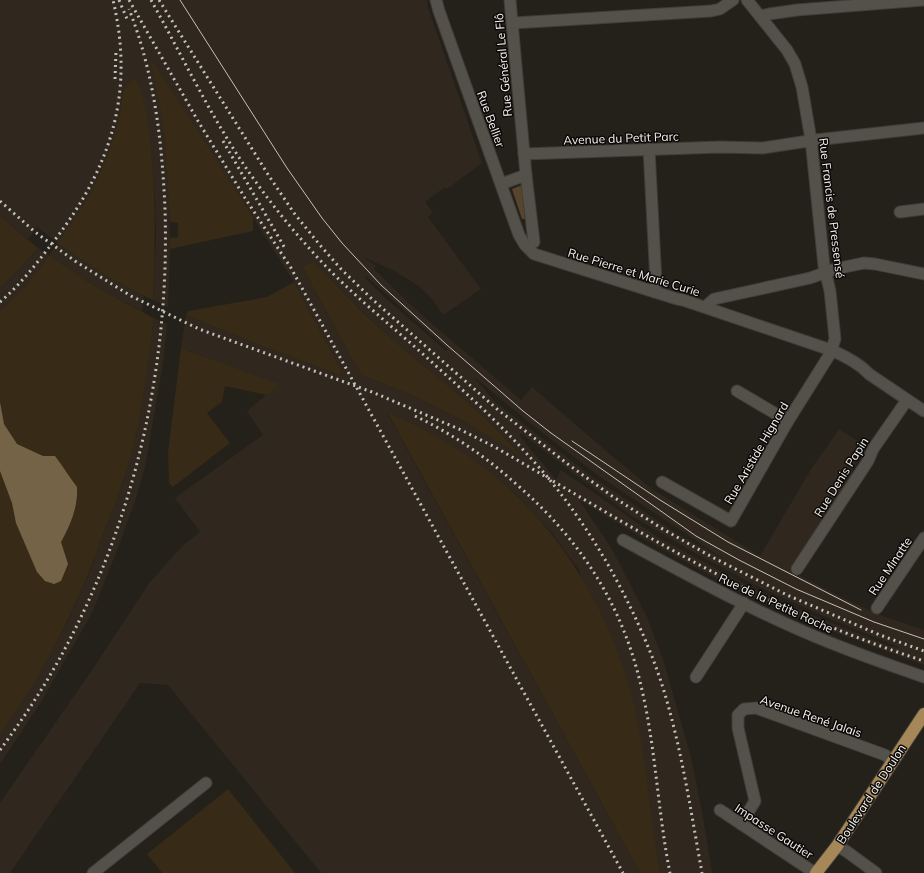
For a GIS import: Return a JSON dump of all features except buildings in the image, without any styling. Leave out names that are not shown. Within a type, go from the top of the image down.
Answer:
[{"type":"main road","name":"Boulevard de Doulon","points":[[816,873],[837,846],[924,714]]},
{"type":"street","name":"Rue Bellier","points":[[436,0],[519,234],[529,244]]},
{"type":"street","name":"Rue Général Le Flô","points":[[510,0],[526,175],[529,244]]},
{"type":"street","points":[[512,23],[711,11],[720,9],[733,0]]},
{"type":"street","name":"Rue Francis de Pressensé","points":[[747,0],[787,50],[795,64],[802,87],[811,140],[825,272],[830,291],[835,339],[831,350]]},
{"type":"street","points":[[760,16],[797,10],[924,0]]},
{"type":"street","name":"Avenue du Petit Parc","points":[[524,154],[720,147],[762,148],[811,140],[924,128]]},
{"type":"street","points":[[649,150],[656,282],[654,292]]},
{"type":"street","points":[[501,184],[526,175]]},
{"type":"street","points":[[900,212],[924,209]]},
{"type":"street","name":"Rue Pierre et Marie Curie","points":[[529,244],[534,254],[544,258],[705,307],[714,298],[810,278],[825,272],[864,263],[924,274]]},
{"type":"street","points":[[728,315],[732,298],[738,294]]},
{"type":"street","points":[[705,307],[831,350],[846,357],[924,411]]},
{"type":"street","name":"Rue Aristide Hignard","points":[[662,482],[731,521],[831,350]]},
{"type":"street","points":[[737,391],[788,422]]},
{"type":"street","name":"Rue Denis Papin","points":[[797,569],[868,461],[873,449],[907,400]]},
{"type":"street","name":"Rue Minatte","points":[[877,608],[924,538]]},
{"type":"street","name":"Rue de la Petite Roche","points":[[623,540],[685,574],[821,639],[924,677]]},
{"type":"street","points":[[696,677],[744,603]]},
{"type":"street","name":"Avenue René Jalais","points":[[741,824],[755,801],[738,728],[738,715],[744,709],[756,708],[885,755],[893,761]]},
{"type":"street","points":[[93,873],[206,783]]},
{"type":"street","name":"Impasse Gautier","points":[[720,810],[816,873]]},
{"type":"street","points":[[837,846],[876,873]]},
{"type":"shaded area","points":[[0,0],[427,0],[427,5],[482,163],[447,189],[445,187],[425,202],[433,213],[428,217],[481,289],[443,315],[432,299],[419,286],[393,270],[363,257],[376,266],[374,269],[416,310],[521,400],[532,387],[652,489],[760,556],[810,471],[839,429],[866,446],[851,470],[855,474],[791,571],[843,598],[885,617],[924,630],[924,665],[821,627],[737,590],[646,540],[579,500],[612,549],[647,617],[663,659],[691,757],[712,873],[660,873],[654,839],[647,780],[579,570],[551,532],[516,494],[479,464],[387,413],[640,873],[321,873],[168,685],[140,683],[10,873],[0,873],[0,803],[90,673],[150,582],[182,546],[200,532],[175,498],[263,435],[247,411],[279,384],[181,348],[186,315],[249,341],[342,376],[341,370],[294,282],[153,61],[165,137],[169,185],[170,249],[168,307],[153,300],[156,237],[155,200],[150,137],[145,105],[124,89],[119,118],[109,151],[97,180],[81,209],[120,283],[144,296],[142,311],[85,280],[49,255],[58,243],[37,227],[28,239],[0,216]],"holes":[[[313,261],[362,312],[464,399],[521,455],[458,418],[414,396],[361,375],[302,267]],[[366,276],[445,347],[447,349],[446,351],[383,296],[365,278]],[[473,376],[530,423],[599,476],[727,561],[679,535],[591,476],[495,402]],[[521,433],[632,516],[693,552],[755,585],[826,617],[901,648],[889,646],[807,613],[754,589],[659,538],[561,470],[556,480],[519,435]]]},
{"type":"shaded area","points":[[153,61],[253,217],[253,231],[170,249],[170,238],[178,237],[178,223],[170,222],[165,137],[151,64]]},
{"type":"shaded area","points":[[135,77],[146,107],[151,149],[155,213],[153,300],[116,281],[58,243],[81,209],[97,180],[109,151],[119,118],[124,89]]},
{"type":"shaded area","points":[[522,185],[525,219],[522,219],[512,189]]},
{"type":"shaded area","points":[[0,216],[38,248],[0,288]]},
{"type":"shaded area","points":[[38,248],[49,255],[37,274],[21,292],[0,311],[0,288]]},
{"type":"shaded area","points":[[49,255],[85,280],[154,318],[137,431],[127,468],[113,509],[84,584],[60,636],[32,686],[0,734],[0,311],[26,285]]},
{"type":"shaded area","points":[[313,261],[362,312],[464,399],[522,456],[458,418],[414,396],[361,375],[302,267]]},
{"type":"shaded area","points":[[294,282],[341,370],[342,376],[249,341],[186,315],[188,311],[267,297]]},
{"type":"shaded area","points":[[154,318],[167,324],[163,363],[145,467],[133,507],[92,613],[41,702],[0,764],[0,734],[44,666],[69,619],[93,563],[123,482],[141,409]]},
{"type":"shaded area","points":[[181,348],[280,384],[267,395],[225,386],[222,402],[207,413],[230,443],[173,487],[169,483],[168,452]]},
{"type":"shaded area","points":[[0,402],[4,424],[17,444],[43,456],[55,456],[77,487],[73,515],[61,542],[68,564],[61,581],[54,584],[45,581],[37,572],[16,523],[12,503],[0,471]]},
{"type":"shaded area","points":[[387,412],[446,442],[479,464],[509,488],[536,515],[582,578],[601,613],[617,649],[629,686],[638,723],[660,873],[640,873]]},
{"type":"shaded area","points":[[228,789],[295,873],[162,873],[147,854]]},
{"type":"tram line","points":[[180,0],[287,168],[322,218],[342,243],[381,285],[523,411],[551,433],[696,536],[796,589],[874,622],[924,639]]},
{"type":"tram line","points":[[572,441],[660,500],[728,542],[861,610]]},
{"type":"railway","points":[[0,302],[22,281],[54,241],[74,213],[104,157],[113,128],[119,98],[121,66],[119,34],[113,0]]},
{"type":"railway","points":[[119,0],[127,19]]},
{"type":"railway","points":[[129,0],[198,121],[245,198],[291,268],[623,873]]},
{"type":"railway","points":[[151,0],[232,147],[267,197],[292,228],[318,258],[346,286],[494,419],[539,467],[562,495],[593,539],[634,614],[647,644],[664,691],[681,759],[702,873]]},
{"type":"railway","points":[[159,0],[269,176],[294,213],[319,244],[341,269],[373,300],[497,409],[569,465],[612,496],[661,528],[712,557],[787,595],[880,635],[924,651]]},
{"type":"railway","points":[[0,750],[29,709],[56,665],[83,612],[107,558],[126,502],[142,444],[153,386],[161,328],[165,268],[164,183],[159,132],[151,82],[138,33],[129,9]]},
{"type":"railway","points":[[115,79],[116,51]]},
{"type":"railway","points":[[223,141],[286,250]]},
{"type":"railway","points":[[0,201],[35,232],[75,261],[131,296],[199,329],[372,392],[459,429],[493,446],[655,541],[721,576],[817,621],[924,661]]},
{"type":"railway","points":[[415,416],[442,430],[480,454],[504,473],[539,505],[560,527],[579,551],[611,602],[634,659],[642,690],[651,736],[670,873]]}]
